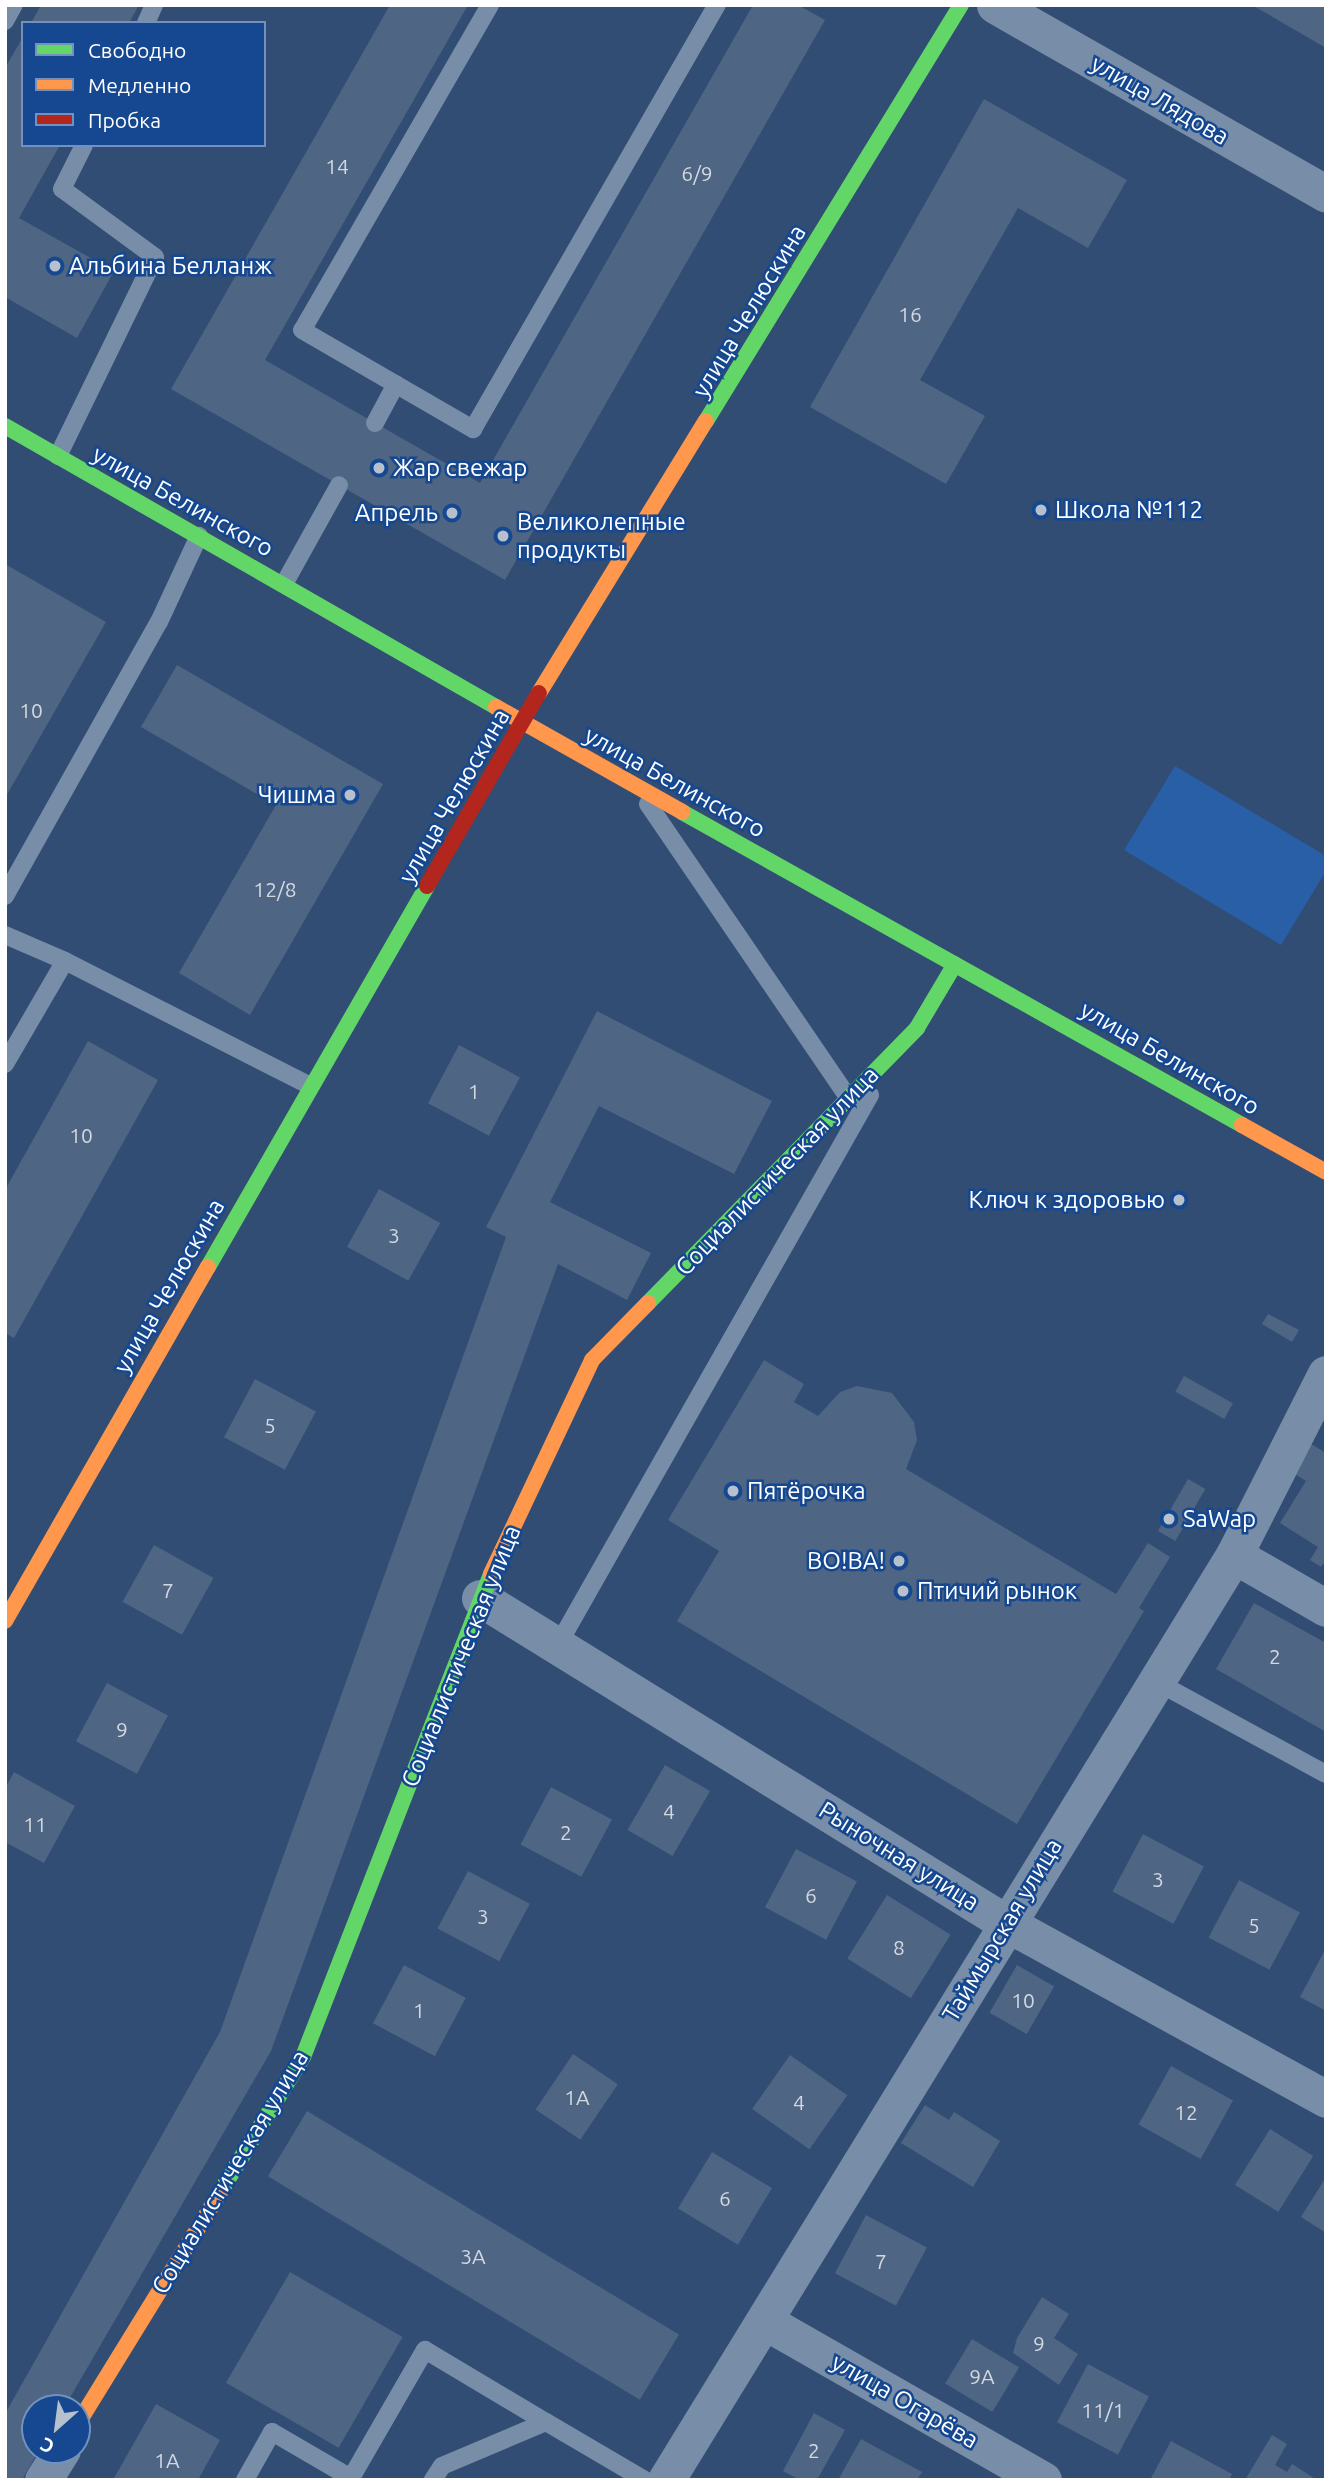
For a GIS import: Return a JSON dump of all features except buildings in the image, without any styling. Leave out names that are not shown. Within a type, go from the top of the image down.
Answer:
[{"type":"street","name":"улица Челюскина","points":[[5,1620],[522,721],[961,5]]},
{"type":"street","name":"улица Лядова","points":[[995,5],[1326,194]]},
{"type":"street","name":"улица Белинского","points":[[5,426],[635,785],[1326,1172]]},
{"type":"street","name":"Социалистическая улица","points":[[91,2402],[303,2057],[480,1598],[592,1360],[917,1028],[955,964]]},
{"type":"street","name":"Таймырская улица","points":[[666,2480],[766,2322],[1006,1923],[1234,1555],[1326,1374]]},
{"type":"street","points":[[1234,1555],[1326,1608]]},
{"type":"street","name":"Рыночная улица","points":[[480,1598],[559,1643],[1006,1923],[1326,2099]]},
{"type":"street","name":"улица Огарёва","points":[[766,2322],[1043,2480]]},
{"type":"street","points":[[43,2480],[53,2464]]},
{"type":"lane","points":[[5,21],[15,5]]},
{"type":"lane","points":[[147,21],[154,5]]},
{"type":"lane","points":[[490,5],[302,330],[473,429],[717,5]]},
{"type":"lane","points":[[58,456],[155,257],[62,189],[83,147]]},
{"type":"lane","points":[[375,423],[396,384]]},
{"type":"lane","points":[[284,584],[339,485]]},
{"type":"lane","points":[[5,896],[159,622],[199,536]]},
{"type":"lane","points":[[635,785],[848,1097]]},
{"type":"lane","points":[[5,935],[65,961],[310,1086]]},
{"type":"lane","points":[[5,1064],[65,961]]},
{"type":"lane","points":[[559,1643],[898,1047]]},
{"type":"lane","points":[[1157,1682],[1326,1773]]},
{"type":"lane","points":[[245,2480],[272,2432],[351,2478],[425,2350],[645,2480]]},
{"type":"lane","points":[[433,2480],[442,2466],[546,2422]]},
{"type":"shaded area","points":[[1175,766],[1326,856],[1326,871],[1281,945],[1124,850]]},
{"type":"traffic: fast","points":[[706,421],[961,5]]},
{"type":"traffic: fast","points":[[5,426],[496,707]]},
{"type":"traffic: fast","points":[[682,812],[1242,1125]]},
{"type":"traffic: fast","points":[[208,1267],[427,886]]},
{"type":"traffic: fast","points":[[648,1303],[917,1028],[955,964]]},
{"type":"traffic: fast","points":[[222,2189],[303,2057],[491,1574]]},
{"type":"traffic: slow","points":[[539,693],[706,421]]},
{"type":"traffic: slow","points":[[496,707],[682,812]]},
{"type":"traffic: slow","points":[[1242,1125],[1326,1172]]},
{"type":"traffic: slow","points":[[5,1621],[208,1267]]},
{"type":"traffic: slow","points":[[491,1574],[592,1360],[648,1303]]},
{"type":"traffic: slow","points":[[91,2402],[222,2189]]},
{"type":"traffic: jam","points":[[427,886],[539,693]]},
{"type":"place","name":"Альбина Белланж","points":[[55,266]]},
{"type":"place","name":"Жар свежар","points":[[379,468]]},
{"type":"place","name":"Школа №112","points":[[1041,510]]},
{"type":"place","name":"Апрель","points":[[452,513]]},
{"type":"place","name":"Великолепные продукты","points":[[503,536]]},
{"type":"place","name":"Чишма","points":[[350,795]]},
{"type":"place","name":"Ключ к здоровью","points":[[1179,1200]]},
{"type":"place","name":"Пятёрочка","points":[[733,1491]]},
{"type":"place","name":"SaWap","points":[[1169,1519]]},
{"type":"place","name":"ВО!ВА!","points":[[899,1561]]},
{"type":"place","name":"Птичий рынок","points":[[903,1591]]}]
